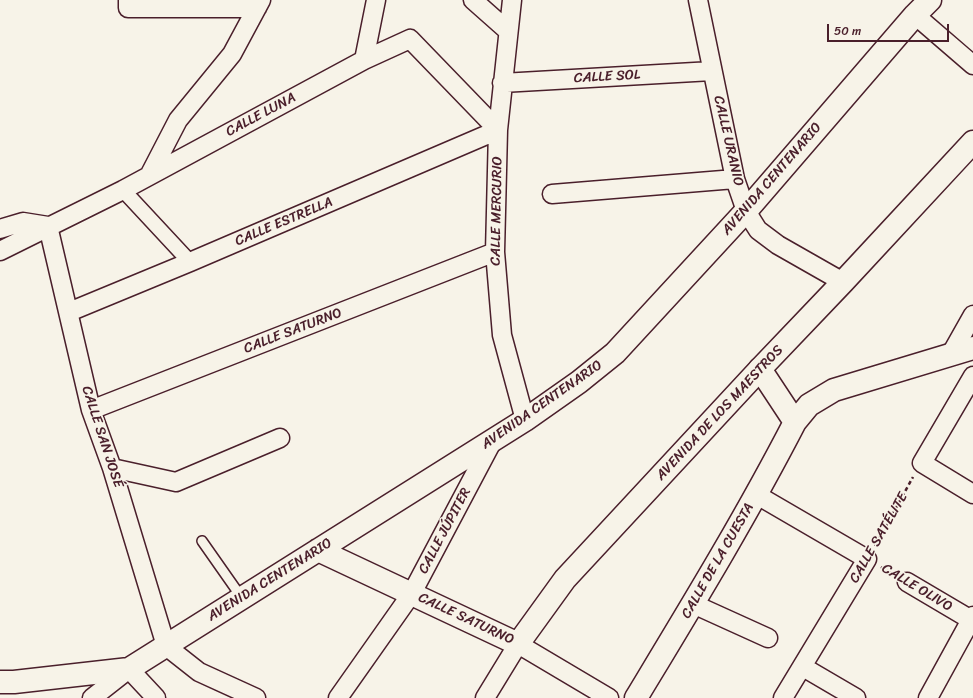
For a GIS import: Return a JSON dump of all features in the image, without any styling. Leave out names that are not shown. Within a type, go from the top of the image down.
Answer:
[{"type":"main road","name":"AVENIDA CENTENARIO","points":[[129,669],[525,420],[579,382],[615,353],[746,211],[922,7]]},
{"type":"main road","name":"AVENIDA DE LOS MAESTROS","points":[[518,644],[565,579],[973,142]]},
{"type":"main road","name":"CALLE DE LA CUESTA","points":[[636,698],[757,495],[795,422],[809,405],[834,390],[973,348]]},
{"type":"main road","points":[[760,369],[795,422]]},
{"type":"main road","name":"CALLE SATURNO","points":[[318,550],[518,644]]},
{"type":"main road","points":[[5,683],[129,669]]},
{"type":"street","points":[[128,0],[128,8],[259,4]]},
{"type":"street","points":[[364,60],[376,0]]},
{"type":"street","points":[[473,0],[508,31]]},
{"type":"street","name":"CALLE MERCURIO","points":[[512,0],[498,130],[495,252],[502,335],[525,420]]},
{"type":"street","name":"CALLE URANIO","points":[[698,0],[735,179],[746,211],[758,230],[763,234],[843,282]]},
{"type":"street","points":[[149,176],[178,120],[232,54],[259,4]]},
{"type":"street","points":[[922,7],[973,65]]},
{"type":"street","name":"CALLE LUNA","points":[[0,251],[48,226],[124,190],[364,60],[410,39],[498,130]]},
{"type":"street","name":"CALLE SOL","points":[[502,83],[712,71]]},
{"type":"street","name":"CALLE ESTRELLA","points":[[69,312],[190,262],[498,130]]},
{"type":"street","points":[[552,194],[735,179]]},
{"type":"street","points":[[124,190],[190,262]]},
{"type":"street","points":[[0,229],[23,222],[48,226]]},
{"type":"street","name":"CALLE SAN JOSÉ","points":[[48,226],[91,410],[112,468],[166,646]]},
{"type":"street","name":"CALLE SATURNO","points":[[91,410],[495,252]]},
{"type":"street","points":[[951,354],[973,315]]},
{"type":"street","points":[[973,376],[922,462],[973,494]]},
{"type":"street","points":[[112,468],[176,482],[280,438]]},
{"type":"street","name":"CALLE JÚPITER","points":[[338,698],[412,593],[492,440]]},
{"type":"street","name":"CALLE OLIVO","points":[[757,495],[867,559]]},
{"type":"street","name":"CALLE SATÉLITE","points":[[783,698],[867,559]]},
{"type":"street","name":"CALLE OLIVO","points":[[907,582],[972,619]]},
{"type":"street","points":[[693,604],[768,638]]},
{"type":"street","points":[[928,698],[972,619]]},
{"type":"street","name":"CALLE SATURNO","points":[[518,644],[609,698]]},
{"type":"street","name":"AVENIDA DE LOS MAESTROS","points":[[485,698],[518,644]]},
{"type":"street","points":[[166,646],[200,672],[256,698]]},
{"type":"street","points":[[803,667],[856,698]]},
{"type":"street","points":[[92,698],[129,669],[156,698]]},
{"type":"lane","points":[[202,541],[242,598]]},
{"type":"path","name":"CALLE SATÉLITE","points":[[867,559],[922,462]]},
{"type":"path","name":"CALLE OLIVO","points":[[867,559],[907,582]]}]
